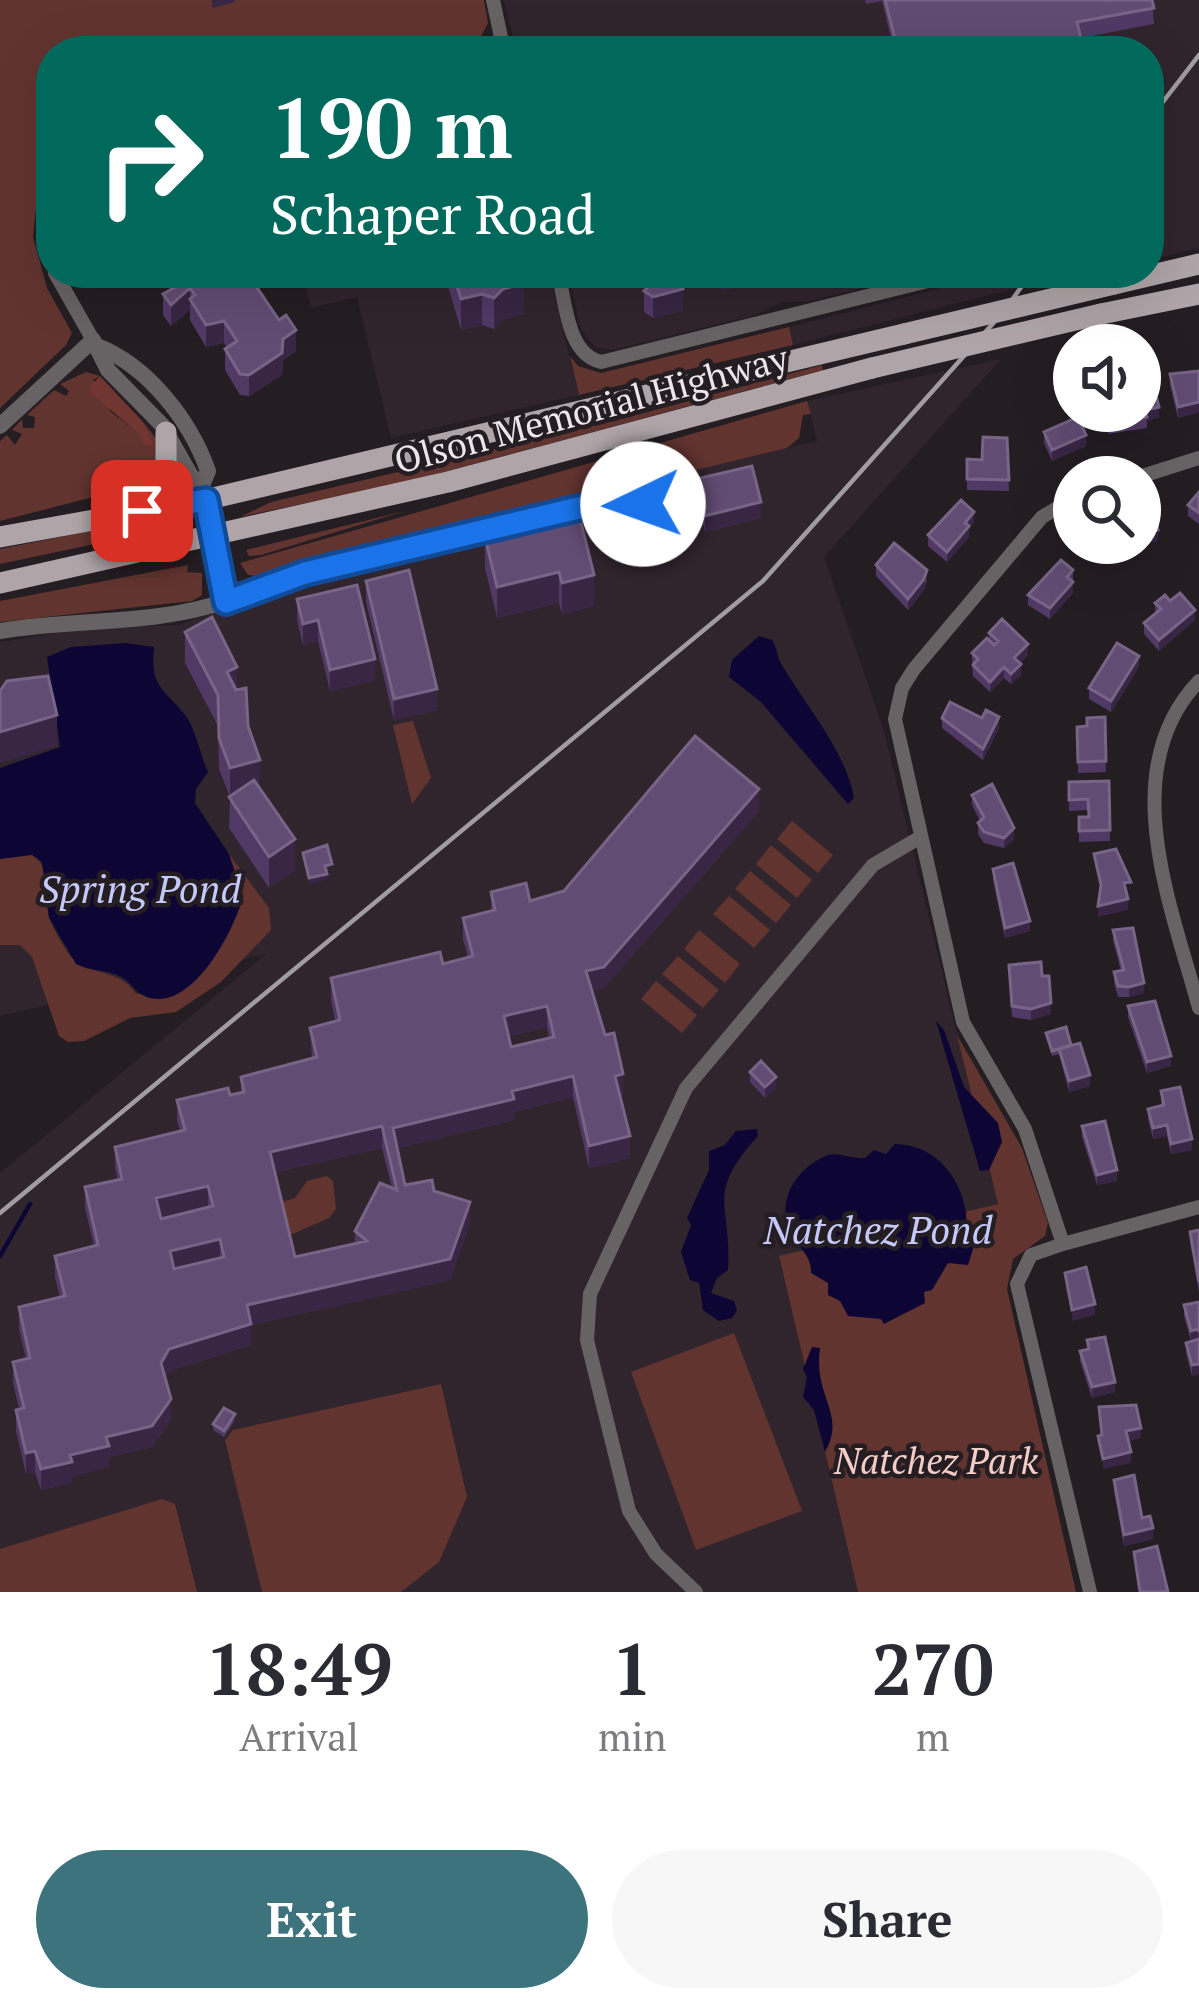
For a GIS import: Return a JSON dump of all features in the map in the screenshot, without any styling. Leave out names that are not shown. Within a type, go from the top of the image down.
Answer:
[{"type":"main road","name":"Olson Memorial Highway","points":[[1164,272],[1199,264]]},
{"type":"main road","name":"Olson Memorial Highway","points":[[0,537],[1097,288]]},
{"type":"main road","name":"Olson Memorial Highway","points":[[0,583],[448,482],[872,368],[1199,295]]},
{"type":"main road","points":[[68,524],[154,489],[169,469],[166,432]]},
{"type":"street","points":[[493,0],[501,36]]},
{"type":"street","points":[[64,288],[108,370],[166,432],[204,492]]},
{"type":"street","points":[[562,288],[577,344],[586,357],[612,362],[901,288]]},
{"type":"street","points":[[0,426],[95,343]]},
{"type":"street","points":[[95,343],[124,357],[181,418],[208,471],[204,492],[226,602]]},
{"type":"street","points":[[1161,470],[1199,458]]},
{"type":"street","points":[[0,631],[84,620],[159,619],[226,602],[305,573],[612,500],[643,504]]},
{"type":"street","points":[[1053,508],[914,669],[896,707],[895,730],[963,1022],[1025,1129],[1063,1244]]},
{"type":"street","points":[[1199,681],[1183,701],[1161,752],[1155,810],[1170,902],[1199,1008]]},
{"type":"street","points":[[696,1592],[656,1554],[629,1511],[587,1340],[590,1294],[686,1088],[873,865],[919,838]]},
{"type":"street","points":[[1090,1592],[1017,1284],[1031,1255],[1199,1207]]},
{"type":"shaded area","points":[[504,0],[1199,0],[1199,248],[1164,256],[1164,36],[512,36]]},
{"type":"shaded area","points":[[306,288],[553,288],[579,395],[391,438],[357,297],[311,308]]},
{"type":"shaded area","points":[[571,288],[862,288],[810,301],[783,302],[756,315],[612,350],[595,347],[581,330]]},
{"type":"shaded area","points":[[942,288],[1017,288],[793,345],[789,327]]},
{"type":"shaded area","points":[[1001,359],[824,557],[884,731],[998,1204],[779,1257],[858,1592],[0,1592],[0,1173],[266,954],[0,1016],[0,642],[81,629],[178,625],[291,586],[611,510],[623,511],[640,524],[653,523],[663,513],[665,498],[654,484],[642,482],[817,441],[807,401]]},
{"type":"shaded area","points":[[100,376],[144,423],[154,447],[143,445],[140,435],[92,394],[89,387]]},
{"type":"green space","points":[[0,0],[484,0],[488,23],[481,36],[36,36],[36,288],[47,288],[72,333],[66,345],[0,408]]},
{"type":"green space","points":[[789,327],[793,345],[579,395],[570,356],[578,366],[601,373]]},
{"type":"green space","points":[[822,365],[823,370],[410,481],[240,517],[271,502],[614,421]]},
{"type":"green space","points":[[86,372],[100,376],[93,380],[111,412],[141,435],[143,445],[153,447],[144,423],[158,441],[158,469],[153,468],[136,486],[0,521],[0,441],[7,435],[15,445],[22,434],[12,430],[22,419],[23,428],[34,428],[35,417],[27,415],[54,390],[66,396],[69,391],[60,384]]},
{"type":"green space","points":[[807,401],[811,414],[803,415],[799,438],[787,448],[258,576],[248,575],[240,563]]},
{"type":"green space","points":[[405,511],[261,555],[249,556],[246,550]]},
{"type":"green space","points":[[157,518],[179,521],[156,531],[0,564],[0,549]]},
{"type":"green space","points":[[188,565],[187,572],[202,573],[202,595],[192,601],[0,622],[0,601]]},
{"type":"green space","points":[[413,721],[431,778],[412,804],[393,725]]},
{"type":"green space","points":[[792,821],[833,855],[818,873],[777,839]]},
{"type":"green space","points":[[771,845],[812,880],[797,898],[756,864]]},
{"type":"green space","points":[[32,854],[46,875],[49,916],[66,950],[81,965],[119,979],[136,993],[167,996],[180,991],[211,961],[238,901],[239,885],[229,854],[269,908],[271,930],[221,982],[176,1012],[130,1018],[84,1041],[68,1042],[59,1036],[32,957],[20,945],[0,945],[0,859]]},
{"type":"green space","points":[[750,871],[791,905],[776,923],[735,889]]},
{"type":"green space","points":[[729,896],[770,930],[754,948],[713,914]]},
{"type":"green space","points":[[699,930],[740,964],[725,983],[684,949]]},
{"type":"green space","points":[[678,956],[719,990],[703,1008],[662,974]]},
{"type":"green space","points":[[656,981],[697,1015],[682,1033],[641,999]]},
{"type":"green space","name":"Natchez Park","points":[[957,1035],[1022,1148],[1048,1223],[1045,1236],[1013,1259],[1007,1289],[1076,1592],[858,1592],[779,1256],[998,1204]]},
{"type":"green space","points":[[327,1176],[333,1181],[336,1209],[329,1218],[290,1235],[282,1202],[295,1198],[307,1181]]},
{"type":"green space","points":[[734,1333],[802,1511],[696,1550],[631,1372]]},
{"type":"green space","points":[[441,1384],[467,1497],[439,1562],[401,1592],[262,1592],[225,1440],[233,1430]]},
{"type":"green space","points":[[162,1499],[175,1504],[197,1592],[0,1592],[0,1549]]},
{"type":"water","points":[[759,636],[772,640],[782,665],[834,746],[850,780],[854,798],[848,804],[761,702],[729,677],[732,660]]},
{"type":"water","name":"Spring Pond","points":[[126,643],[154,647],[156,679],[193,728],[208,772],[196,789],[195,803],[229,854],[243,896],[223,943],[201,975],[173,996],[159,999],[141,994],[116,974],[76,964],[49,918],[42,862],[32,855],[0,859],[0,768],[60,747],[47,657],[71,647]]},
{"type":"water","points":[[936,1021],[944,1030],[964,1087],[998,1123],[1002,1142],[989,1170],[980,1171]]},
{"type":"water","points":[[757,1129],[758,1136],[741,1156],[726,1187],[728,1270],[717,1278],[711,1293],[734,1301],[737,1310],[732,1318],[719,1321],[703,1310],[699,1283],[690,1280],[681,1252],[691,1225],[687,1218],[709,1170],[709,1151],[725,1145],[736,1131]]},
{"type":"water","name":"Natchez Pond","points":[[895,1144],[927,1152],[950,1174],[964,1203],[967,1236],[977,1236],[979,1247],[974,1246],[968,1265],[948,1263],[932,1290],[924,1292],[925,1303],[884,1324],[881,1319],[848,1316],[840,1301],[828,1295],[828,1283],[811,1273],[807,1256],[790,1231],[786,1207],[792,1185],[817,1160],[831,1154],[865,1158],[874,1150],[886,1154]]},
{"type":"water","points":[[812,1347],[820,1348],[821,1380],[833,1426],[825,1452],[814,1410],[803,1397],[807,1378],[803,1369]]},
{"type":"building","points":[[885,0],[1152,0],[1154,8],[1077,22],[1080,36],[894,36]]},
{"type":"building","points":[[174,288],[190,288],[171,305],[163,294]]},
{"type":"building","points":[[190,288],[257,288],[279,320],[286,315],[296,330],[283,339],[282,353],[249,375],[240,374],[225,349],[237,341],[224,321],[206,325],[190,299],[195,295]]},
{"type":"building","points":[[458,288],[506,288],[494,298],[482,294],[461,299]]},
{"type":"building","points":[[647,288],[683,289],[653,297],[644,291]]},
{"type":"building","points":[[1199,371],[1199,402],[1178,407],[1170,374]]},
{"type":"building","points":[[1053,428],[1053,432],[1086,435],[1052,450],[1044,432]]},
{"type":"building","points":[[983,437],[1007,438],[1009,480],[967,479],[967,459],[982,460]]},
{"type":"building","points":[[752,466],[761,502],[705,516],[696,479]]},
{"type":"building","points":[[1199,492],[1199,513],[1188,505]]},
{"type":"building","points":[[961,500],[974,512],[965,523],[969,526],[947,552],[928,535]]},
{"type":"building","points":[[579,514],[594,575],[562,583],[559,572],[497,587],[485,537]]},
{"type":"building","points":[[894,543],[927,570],[908,599],[876,565]]},
{"type":"building","points":[[1057,564],[1073,570],[1067,577],[1073,582],[1050,608],[1028,595]]},
{"type":"building","points":[[409,570],[437,689],[394,699],[366,581]]},
{"type":"building","points":[[357,585],[375,659],[330,670],[318,620],[303,624],[297,599]]},
{"type":"building","points":[[1180,593],[1195,610],[1159,640],[1144,623],[1161,609],[1155,603],[1165,595],[1170,601]]},
{"type":"building","points":[[212,617],[237,667],[227,672],[236,690],[246,688],[248,726],[260,760],[230,768],[219,738],[218,695],[185,632]]},
{"type":"building","points":[[1002,619],[1028,644],[1014,658],[1021,664],[1011,674],[1004,667],[990,682],[973,665],[978,659],[972,653],[987,638],[994,645],[998,641],[989,633]]},
{"type":"building","points":[[1117,643],[1139,656],[1111,701],[1089,688]]},
{"type":"building","points":[[48,676],[57,715],[0,732],[0,691],[7,681]]},
{"type":"building","points":[[950,702],[982,718],[986,710],[999,717],[983,749],[942,718]]},
{"type":"building","points":[[1105,717],[1106,761],[1078,762],[1077,727],[1087,726],[1087,718]]},
{"type":"building","points":[[695,736],[759,789],[604,967],[586,971],[605,1035],[614,1033],[623,1074],[615,1076],[630,1136],[589,1146],[573,1076],[512,1091],[514,1099],[393,1128],[405,1185],[432,1180],[434,1191],[470,1202],[450,1259],[247,1305],[251,1324],[169,1349],[161,1363],[171,1399],[152,1426],[106,1437],[109,1446],[70,1455],[72,1462],[41,1469],[35,1451],[26,1453],[16,1410],[24,1408],[13,1362],[30,1358],[19,1307],[65,1296],[55,1256],[98,1245],[85,1187],[122,1179],[115,1147],[185,1130],[177,1100],[228,1088],[230,1095],[244,1092],[241,1077],[317,1057],[310,1028],[340,1020],[331,978],[440,952],[443,964],[473,956],[463,918],[495,910],[491,892],[526,883],[530,901],[564,891]],"holes":[[[547,1006],[554,1037],[511,1047],[504,1016]],[[382,1126],[397,1190],[380,1183],[355,1231],[367,1241],[295,1257],[270,1152]],[[208,1186],[213,1206],[161,1219],[156,1198]],[[220,1239],[224,1257],[174,1269],[170,1251]]]},
{"type":"building","points":[[254,780],[295,839],[269,857],[229,797]]},
{"type":"building","points":[[1109,781],[1110,830],[1079,831],[1079,817],[1089,817],[1088,799],[1069,800],[1069,782]]},
{"type":"building","points":[[992,784],[1014,828],[1004,838],[984,832],[978,823],[984,817],[972,795]]},
{"type":"building","points":[[327,845],[332,864],[325,866],[327,874],[309,878],[303,853]]},
{"type":"building","points":[[1116,849],[1131,882],[1124,883],[1128,899],[1098,906],[1101,885],[1094,854]]},
{"type":"building","points":[[1013,863],[1030,921],[1005,928],[993,869]]},
{"type":"building","points":[[1133,928],[1144,983],[1118,986],[1114,972],[1124,970],[1113,930]]},
{"type":"building","points":[[1041,962],[1042,976],[1049,976],[1051,1003],[1031,1009],[1012,1006],[1009,965]]},
{"type":"building","points":[[1155,1001],[1171,1056],[1147,1062],[1128,1006]]},
{"type":"building","points":[[1066,1027],[1071,1045],[1052,1051],[1046,1033]]},
{"type":"building","points":[[1080,1043],[1090,1075],[1069,1081],[1059,1049]]},
{"type":"building","points":[[761,1061],[776,1077],[765,1087],[750,1072]]},
{"type":"building","points":[[1180,1087],[1192,1139],[1171,1144],[1167,1125],[1153,1128],[1148,1109],[1164,1105],[1161,1091]]},
{"type":"building","points":[[1105,1121],[1117,1170],[1097,1175],[1082,1126]]},
{"type":"building","points":[[1199,1230],[1199,1282],[1190,1232]]},
{"type":"building","points":[[1086,1267],[1095,1304],[1072,1310],[1065,1273]]},
{"type":"building","points":[[1199,1302],[1199,1332],[1191,1331],[1184,1305]]},
{"type":"building","points":[[1105,1337],[1115,1382],[1092,1387],[1080,1351],[1089,1349],[1087,1340]]},
{"type":"building","points":[[1199,1339],[1199,1364],[1192,1365],[1186,1343]]},
{"type":"building","points":[[1136,1405],[1141,1428],[1126,1431],[1131,1452],[1103,1459],[1099,1407]]},
{"type":"building","points":[[224,1408],[235,1414],[224,1431],[213,1424]]},
{"type":"building","points":[[1134,1475],[1142,1518],[1150,1516],[1153,1528],[1124,1535],[1114,1480]]},
{"type":"building","points":[[1157,1546],[1168,1592],[1140,1592],[1134,1552]]},
{"type":"waterway","points":[[0,1256],[30,1204]]},
{"type":"railway","points":[[1164,100],[1199,55]]},
{"type":"railway","points":[[0,1213],[763,581],[1020,288]]},
{"type":"route","points":[[142,511],[206,500],[226,602],[305,573],[612,500],[643,504]]}]
